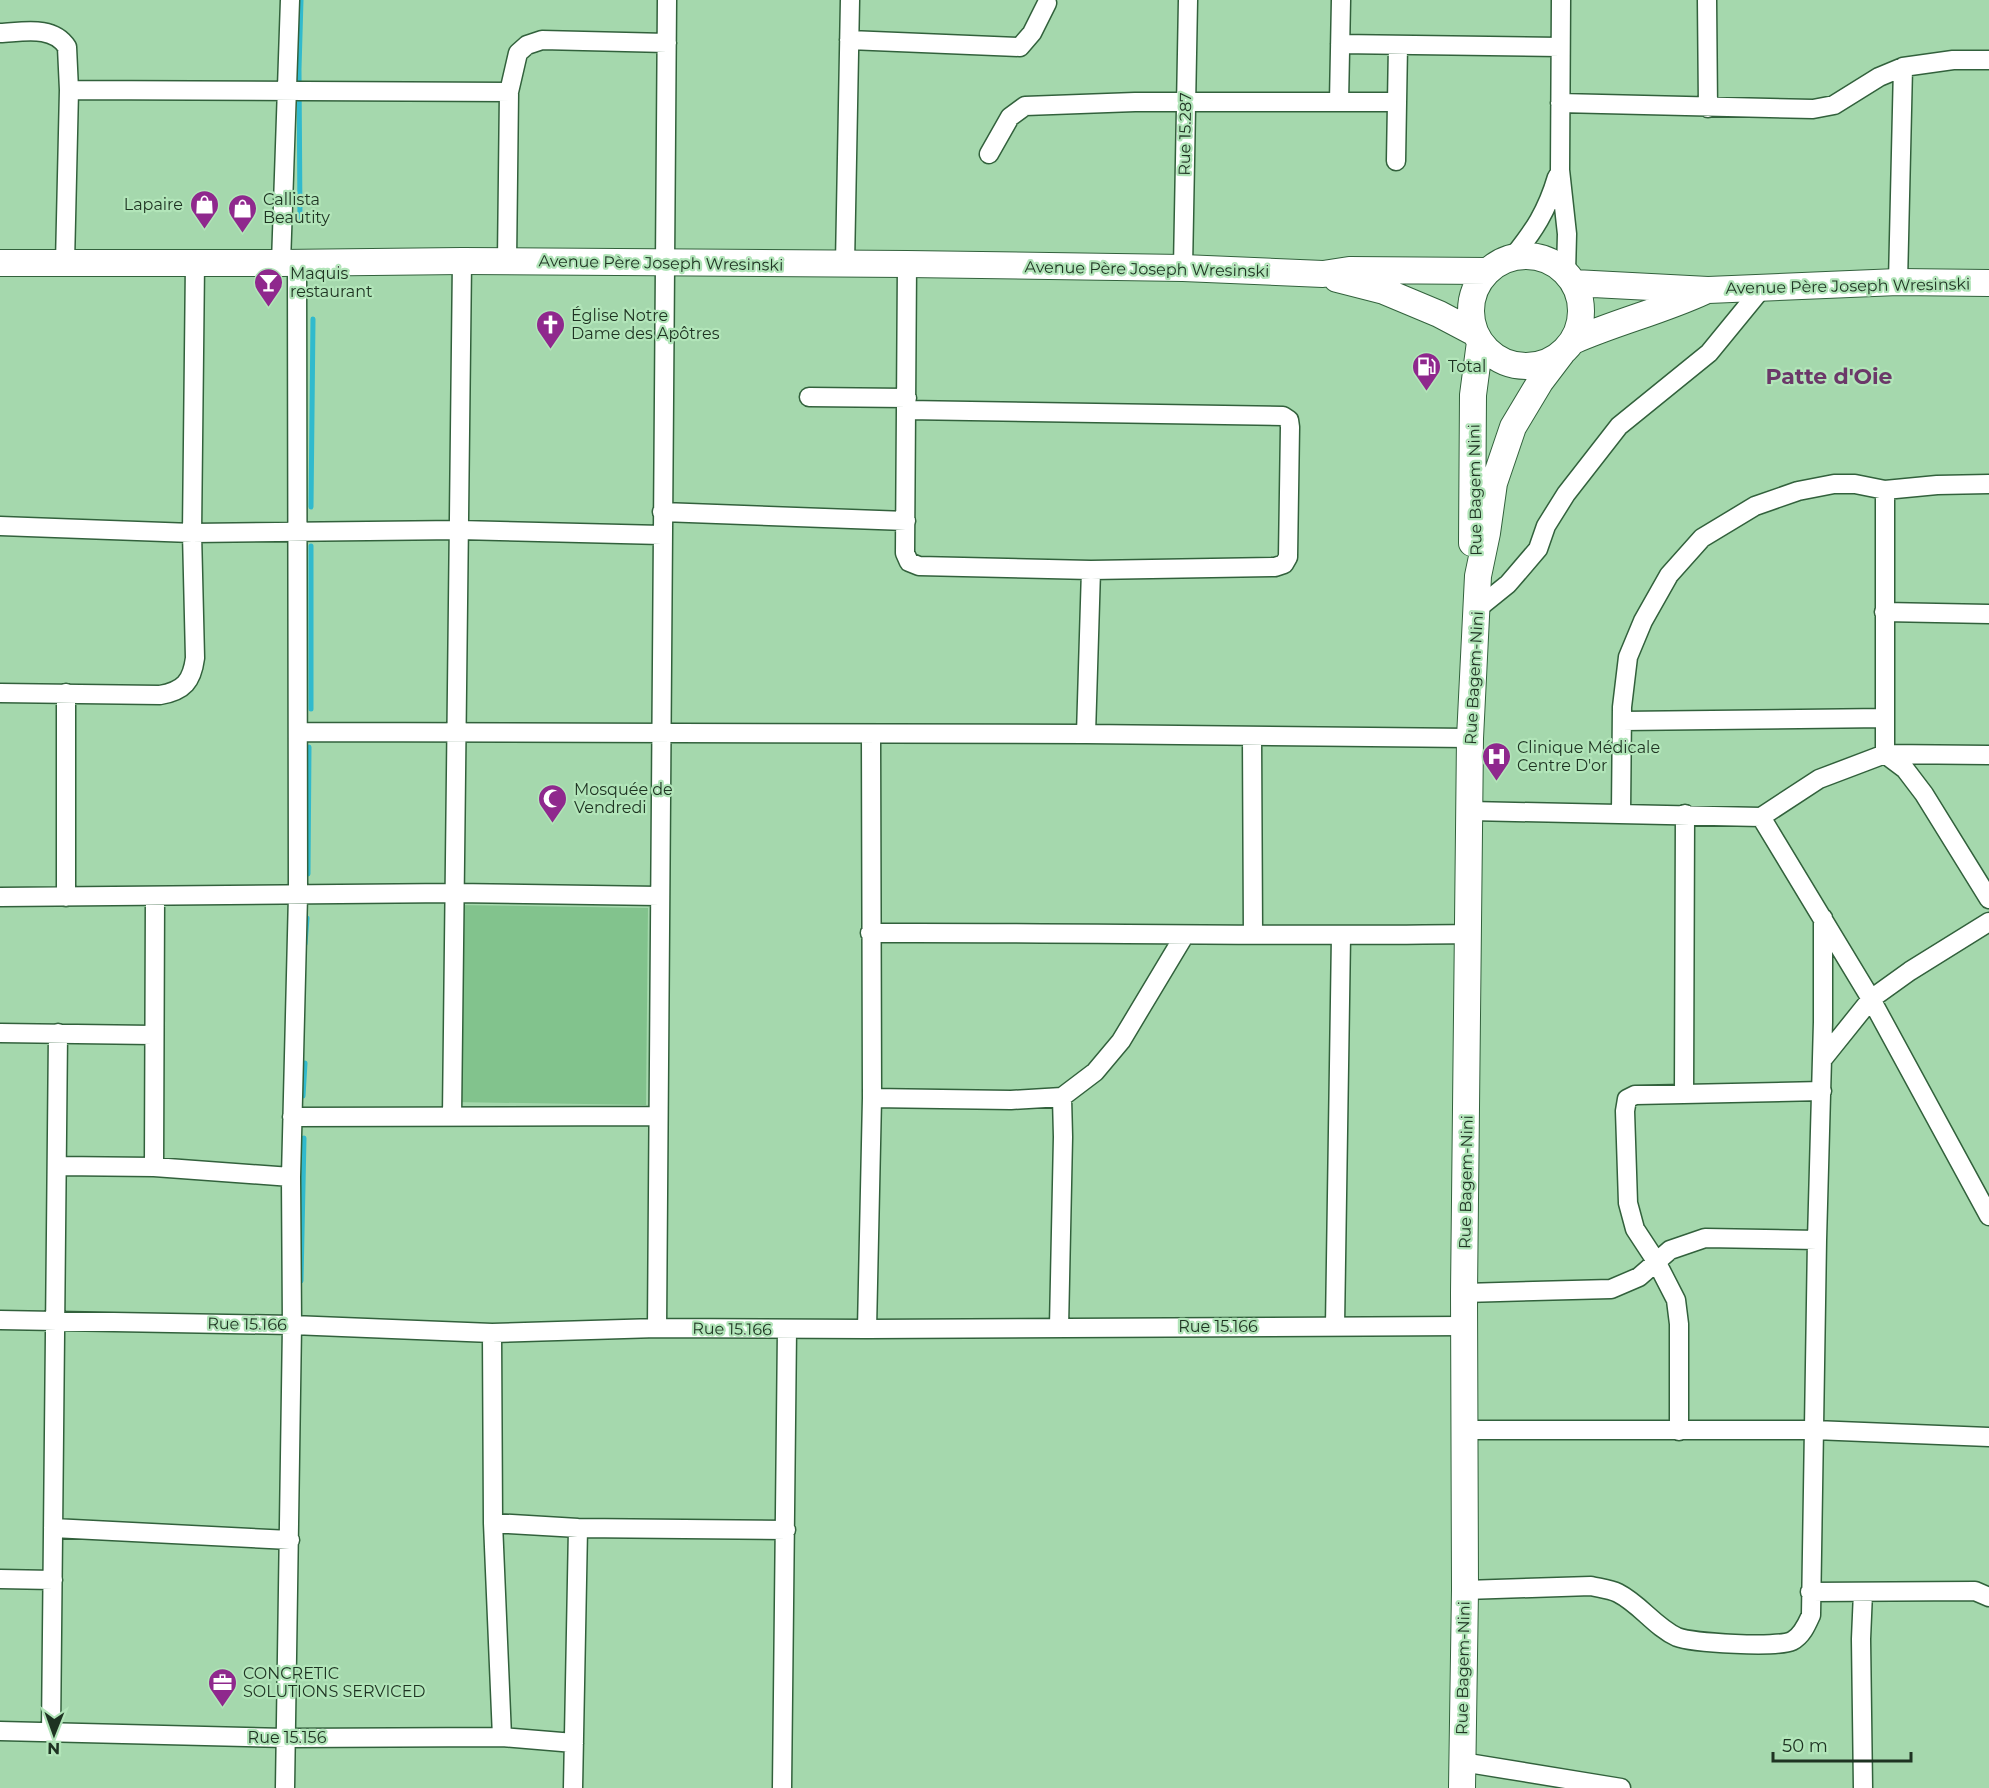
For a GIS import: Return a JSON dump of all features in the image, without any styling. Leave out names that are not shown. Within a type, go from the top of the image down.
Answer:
[{"type":"street","points":[[285,1788],[290,1540],[291,1176],[298,895],[298,532],[289,263],[287,92],[290,0]]},
{"type":"street","points":[[657,1328],[667,0]]},
{"type":"street","points":[[845,264],[850,0]]},
{"type":"street","name":"Rue 15.287","points":[[1183,268],[1188,0]]},
{"type":"street","points":[[1340,102],[1341,0]]},
{"type":"street","points":[[1561,0],[1560,170],[1570,278],[1581,302],[1580,322],[1568,347],[1549,361],[1534,366],[1519,366],[1504,362],[1491,353],[1478,338],[1471,317],[1472,300],[1478,284],[1488,271],[1499,263],[1527,256],[1541,258],[1555,264],[1570,278]]},
{"type":"street","points":[[1707,0],[1708,108]]},
{"type":"street","points":[[849,40],[1020,47],[1032,33],[1047,3]]},
{"type":"street","points":[[0,33],[48,32],[57,36],[68,47],[65,263]]},
{"type":"street","points":[[507,261],[509,92],[518,53],[527,45],[542,40],[667,43]]},
{"type":"street","points":[[1341,44],[1560,48]]},
{"type":"street","points":[[1396,161],[1398,45]]},
{"type":"street","points":[[1560,103],[1813,109],[1834,105],[1878,77],[1903,67],[1953,60],[1989,60]]},
{"type":"street","points":[[1898,282],[1903,67]]},
{"type":"street","points":[[69,90],[509,92]]},
{"type":"street","points":[[989,154],[1010,117],[1025,106],[1186,102],[1397,102]]},
{"type":"street","points":[[1512,258],[1541,219],[1550,201],[1560,170]]},
{"type":"street","points":[[452,1116],[462,261]]},
{"type":"street","name":"Avenue Père Joseph Wresinski","points":[[0,262],[507,261],[1183,268],[1323,274],[1348,270],[1488,271]]},
{"type":"street","points":[[0,693],[160,695],[174,693],[186,683],[193,672],[195,658],[192,533],[195,263]]},
{"type":"street","points":[[809,398],[907,404],[1283,416],[1288,420],[1290,427],[1288,557],[1284,564],[1275,567],[1090,570],[919,566],[909,562],[905,553],[907,404],[907,264]]},
{"type":"street","name":"Avenue Père Joseph Wresinski","points":[[1323,274],[1384,291],[1439,314],[1478,338]]},
{"type":"street","name":"Avenue Père Joseph Wresinski","points":[[1570,278],[1708,290],[1898,282],[1989,283]]},
{"type":"street","points":[[1476,609],[1509,584],[1538,549],[1546,526],[1566,494],[1619,426],[1709,353],[1763,287]]},
{"type":"street","name":"Avenue Père Joseph Wresinski","points":[[1568,347],[1708,290]]},
{"type":"street","name":"Rue Bagem Nini","points":[[1478,338],[1473,395],[1472,542],[1478,576]]},
{"type":"street","name":"Rue Bagem Nini","points":[[1478,576],[1494,483],[1509,437],[1525,404],[1568,347]]},
{"type":"street","points":[[1621,813],[1622,721],[1628,657],[1643,621],[1669,575],[1702,538],[1755,507],[1798,491],[1834,484],[1855,484],[1885,490],[1936,485],[1989,484]]},
{"type":"street","points":[[1885,490],[1885,754]]},
{"type":"street","points":[[662,512],[906,521]]},
{"type":"street","points":[[0,526],[192,533],[459,530],[662,535]]},
{"type":"street","points":[[1086,734],[1090,570]]},
{"type":"street","name":"Rue Bagem-Nini","points":[[1462,1788],[1470,738],[1478,576]]},
{"type":"street","points":[[1884,612],[1989,614]]},
{"type":"street","points":[[66,693],[66,897]]},
{"type":"street","points":[[1622,721],[1885,718]]},
{"type":"street","points":[[298,732],[1086,734],[1470,738]]},
{"type":"street","points":[[867,1329],[872,1098],[871,734]]},
{"type":"street","points":[[1252,736],[1253,933]]},
{"type":"street","points":[[1885,754],[1905,769],[1924,794],[1988,895]]},
{"type":"street","points":[[1470,812],[1761,817],[1819,779],[1885,754],[1989,755]]},
{"type":"street","points":[[1684,1094],[1685,814]]},
{"type":"street","points":[[1761,817],[1871,999],[1989,1216]]},
{"type":"street","points":[[0,897],[454,893],[659,896]]},
{"type":"street","points":[[154,1167],[155,896]]},
{"type":"street","points":[[1465,1590],[1591,1586],[1618,1592],[1669,1633],[1691,1640],[1765,1644],[1792,1641],[1806,1627],[1811,1615],[1817,1240],[1822,1091],[1823,918]]},
{"type":"street","points":[[1822,1060],[1871,999],[1989,922]]},
{"type":"street","points":[[870,933],[1052,932],[1184,936],[1253,933],[1341,936],[1469,934]]},
{"type":"street","points":[[872,1098],[1011,1100],[1062,1097],[1095,1072],[1121,1041],[1184,936]]},
{"type":"street","points":[[1335,1326],[1341,936]]},
{"type":"street","points":[[0,1033],[153,1035]]},
{"type":"street","points":[[51,1734],[58,1033]]},
{"type":"street","points":[[1679,1431],[1679,1324],[1676,1300],[1656,1261],[1635,1229],[1628,1203],[1625,1111],[1627,1099],[1635,1095],[1822,1091]]},
{"type":"street","points":[[1059,1327],[1062,1097]]},
{"type":"street","points":[[292,1117],[658,1116]]},
{"type":"street","points":[[58,1166],[154,1167],[291,1176]]},
{"type":"street","points":[[1464,1293],[1611,1289],[1639,1277],[1670,1250],[1704,1238],[1817,1240]]},
{"type":"street","name":"Rue 15.166","points":[[0,1320],[292,1325],[492,1333],[657,1328],[1465,1326]]},
{"type":"street","points":[[782,1788],[787,1329]]},
{"type":"street","points":[[492,1333],[493,1523],[502,1737]]},
{"type":"street","points":[[1465,1430],[1814,1430],[1989,1437]]},
{"type":"street","points":[[493,1523],[578,1528],[786,1530]]},
{"type":"street","points":[[53,1528],[290,1540]]},
{"type":"street","points":[[573,1788],[578,1528]]},
{"type":"street","points":[[0,1579],[53,1580]]},
{"type":"street","points":[[1810,1592],[1975,1591],[1989,1597]]},
{"type":"street","points":[[1863,1592],[1863,1788]]},
{"type":"street","name":"Rue 15.156","points":[[0,1731],[286,1738],[502,1737],[574,1743]]},
{"type":"street","points":[[1462,1762],[1621,1788]]},
{"type":"green space","points":[[456,905],[648,908],[646,1105],[454,1102]]},
{"type":"waterway","points":[[300,219],[301,0]]},
{"type":"waterway","points":[[311,507],[313,319]]},
{"type":"waterway","points":[[311,546],[311,709]]},
{"type":"waterway","points":[[308,874],[309,747]]},
{"type":"waterway","points":[[305,944],[307,918]]},
{"type":"waterway","points":[[303,1096],[305,1063]]},
{"type":"waterway","points":[[301,1281],[304,1138]]},
{"type":"place","name":"Lapaire","points":[[204,230]]},
{"type":"place","name":"Callista Beautity","points":[[242,234]]},
{"type":"place","name":"Maquis restaurant","points":[[269,308]]},
{"type":"place","name":"Église Notre Dame des Apôtres","points":[[550,350]]},
{"type":"place","name":"Total","points":[[1427,392]]},
{"type":"place","name":"Clinique Médicale Centre D'or","points":[[1496,782]]},
{"type":"place","name":"Mosquée de Vendredi","points":[[553,824]]},
{"type":"place","name":"CONCRETIC SOLUTIONS SERVICED","points":[[222,1708]]},
{"type":"district","name":"Patte d'Oie","points":[[1829,376]]}]
